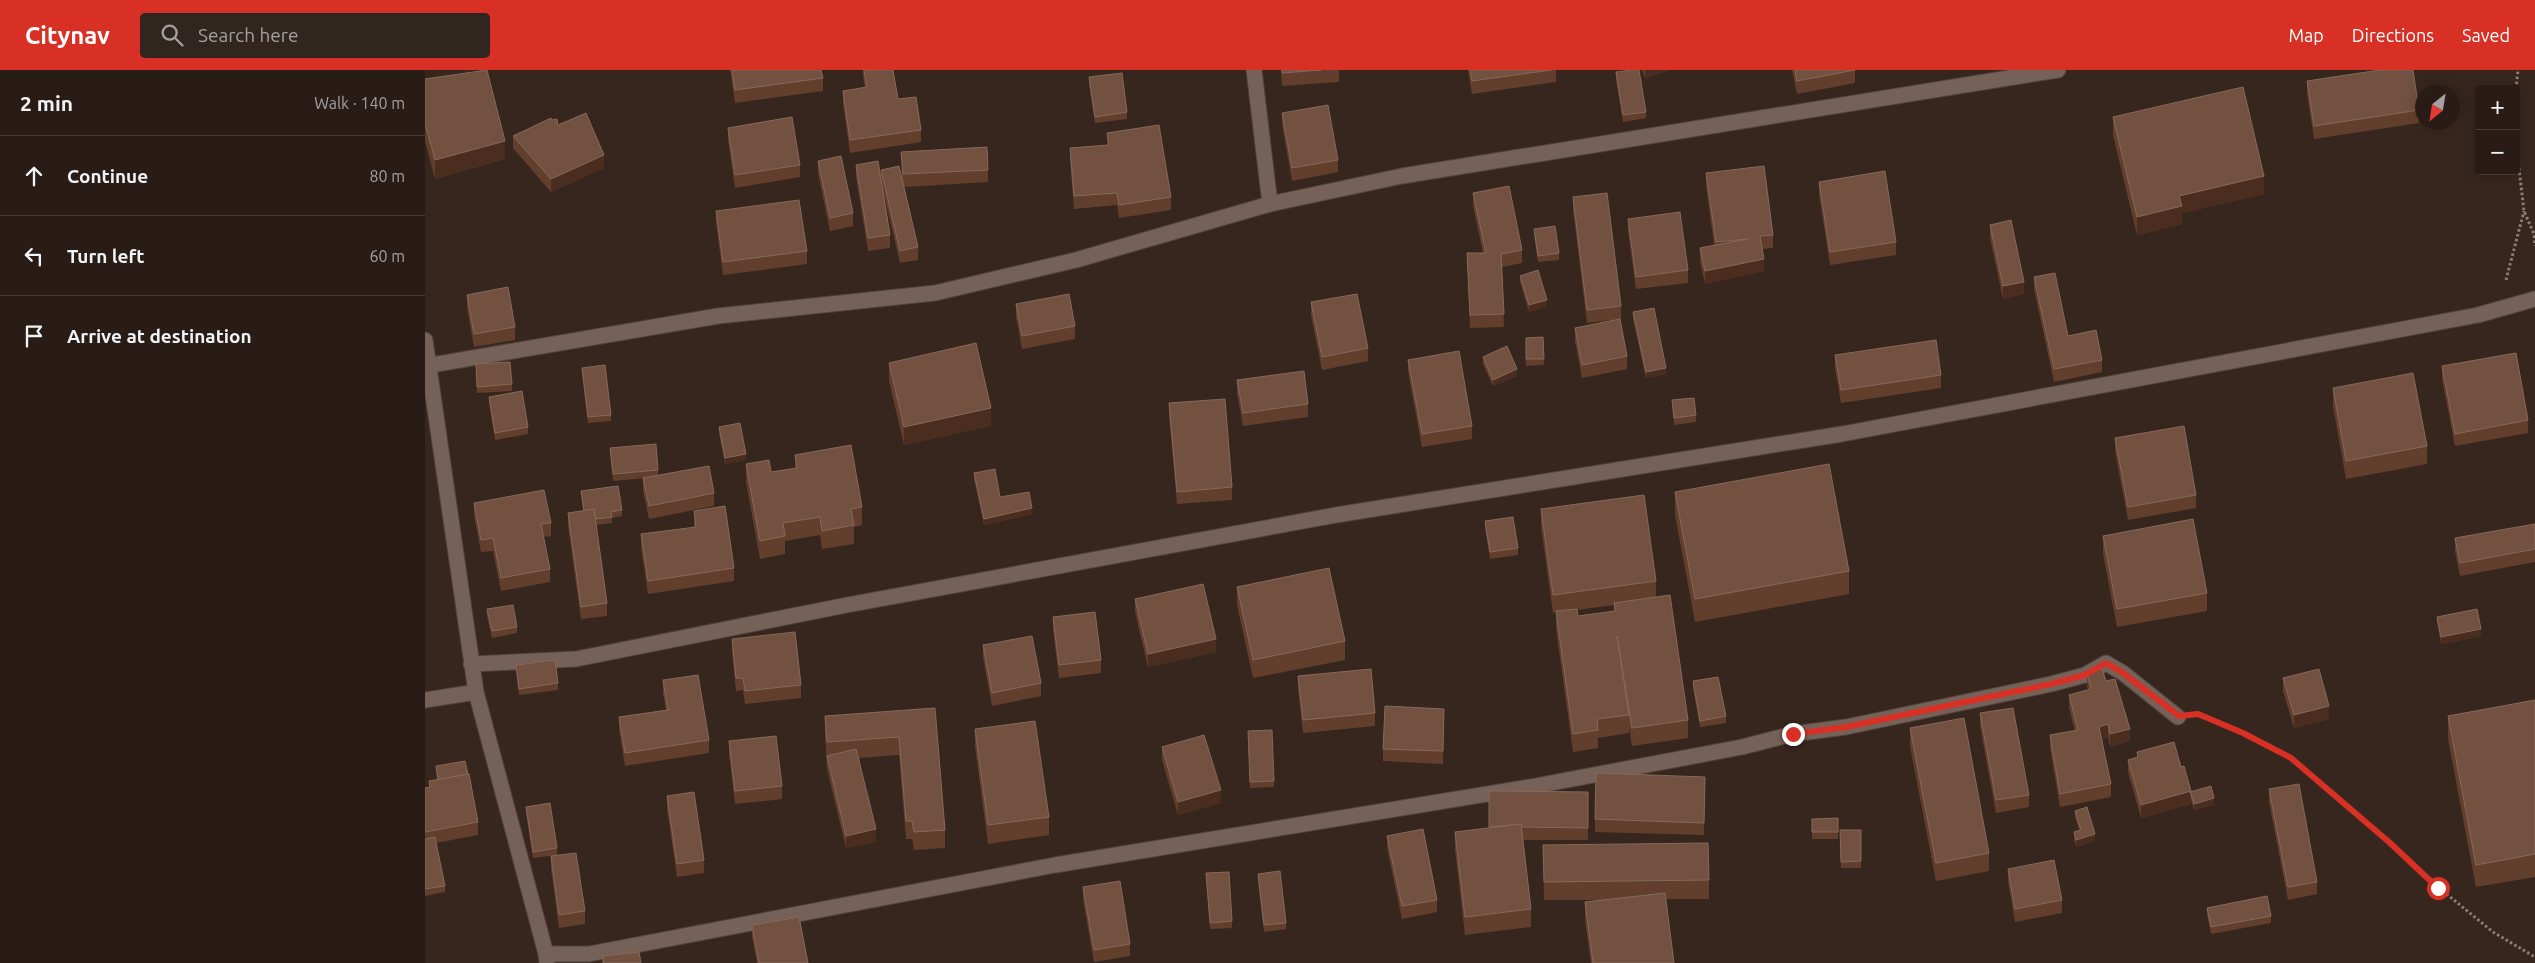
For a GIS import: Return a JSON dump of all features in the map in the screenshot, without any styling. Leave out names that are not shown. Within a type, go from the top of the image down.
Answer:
[{"type":"street","points":[[1254,70],[1270,204]]},
{"type":"street","points":[[428,366],[719,316],[935,293],[1076,260],[1270,204],[1402,176],[2058,70]]},
{"type":"street","points":[[471,664],[576,659],[847,605],[1336,515],[1842,434],[2478,316],[2535,300]]},
{"type":"street","points":[[425,340],[476,692],[547,959],[589,954],[1064,863],[1529,787],[1742,747],[1793,734],[1846,727],[2051,684],[2085,675],[2106,663],[2123,673],[2179,716]]},
{"type":"street","points":[[425,700],[476,692]]},
{"type":"path","points":[[2516,85],[2517,70]]},
{"type":"path","points":[[2520,175],[2524,211],[2534,234],[2535,246]]},
{"type":"path","points":[[2505,283],[2513,260],[2524,211]]},
{"type":"path","points":[[2179,716],[2198,714],[2243,733],[2291,758],[2389,842],[2438,888],[2493,932],[2535,957]]},
{"type":"building","points":[[487,70],[505,141],[435,160],[425,123],[425,79]]},
{"type":"building","points":[[732,70],[821,70],[823,78],[735,90]]},
{"type":"building","points":[[864,70],[893,70],[898,99],[916,97],[921,130],[850,140],[843,91],[867,87]]},
{"type":"building","points":[[1282,70],[1321,70],[1282,73]]},
{"type":"building","points":[[1470,70],[1551,70],[1472,81]]},
{"type":"building","points":[[1639,70],[1646,112],[1623,115],[1616,72]]},
{"type":"building","points":[[1795,70],[1855,70],[1797,81]]},
{"type":"building","points":[[2380,70],[2413,70],[2415,85],[2415,111],[2314,126],[2307,81]]},
{"type":"building","points":[[1122,73],[1127,112],[1095,117],[1089,77]]},
{"type":"building","points":[[2243,87],[2264,176],[2179,196],[2182,206],[2137,217],[2113,117]]},
{"type":"building","points":[[1328,105],[1338,160],[1292,168],[1282,113]]},
{"type":"building","points":[[586,113],[604,155],[551,179],[513,136],[551,118],[552,120],[557,119],[558,125]]},
{"type":"building","points":[[792,117],[800,165],[735,175],[728,128]]},
{"type":"building","points":[[1159,125],[1171,197],[1119,205],[1117,193],[1074,196],[1070,148],[1109,145],[1107,133]]},
{"type":"building","points":[[987,147],[988,170],[903,174],[901,152]]},
{"type":"building","points":[[841,156],[853,213],[830,218],[818,161]]},
{"type":"building","points":[[878,161],[890,235],[868,238],[856,165]]},
{"type":"building","points":[[899,166],[918,247],[900,251],[881,170]]},
{"type":"building","points":[[1764,166],[1773,235],[1760,236],[1764,259],[1705,271],[1700,248],[1748,239],[1716,242],[1706,173]]},
{"type":"building","points":[[1885,171],[1896,242],[1830,252],[1819,182]]},
{"type":"building","points":[[1509,186],[1522,250],[1501,254],[1504,314],[1470,315],[1467,253],[1486,253],[1473,193]]},
{"type":"building","points":[[1607,193],[1621,306],[1587,310],[1573,197]]},
{"type":"building","points":[[799,200],[807,251],[723,262],[716,211]]},
{"type":"building","points":[[1680,212],[1688,270],[1636,277],[1628,219]]},
{"type":"building","points":[[2011,220],[2024,282],[2003,286],[1990,225]]},
{"type":"building","points":[[1555,226],[1559,253],[1538,256],[1534,229]]},
{"type":"building","points":[[1538,270],[1547,300],[1529,305],[1520,276]]},
{"type":"building","points":[[2055,273],[2068,336],[2096,330],[2102,360],[2054,369],[2034,277]]},
{"type":"building","points":[[508,287],[515,327],[474,334],[467,295]]},
{"type":"building","points":[[1069,294],[1075,326],[1022,336],[1016,304]]},
{"type":"building","points":[[1357,294],[1368,348],[1322,357],[1311,302]]},
{"type":"building","points":[[1654,308],[1666,368],[1646,372],[1633,312]]},
{"type":"building","points":[[1620,319],[1627,356],[1582,365],[1575,328]]},
{"type":"building","points":[[1543,337],[1544,359],[1526,359],[1526,338]]},
{"type":"building","points":[[1936,340],[1941,375],[1841,390],[1835,355]]},
{"type":"building","points":[[976,343],[991,408],[904,427],[889,363]]},
{"type":"building","points":[[1507,346],[1517,369],[1493,380],[1483,357]]},
{"type":"building","points":[[1459,351],[1472,426],[1422,434],[1408,360]]},
{"type":"building","points":[[2516,353],[2528,420],[2455,434],[2442,366]]},
{"type":"building","points":[[510,362],[512,384],[477,387],[476,364]]},
{"type":"building","points":[[605,365],[611,415],[588,417],[582,368]]},
{"type":"building","points":[[1304,371],[1308,404],[1243,413],[1237,380]]},
{"type":"building","points":[[2413,373],[2427,446],[2346,461],[2333,388]]},
{"type":"building","points":[[522,391],[528,427],[495,433],[489,397]]},
{"type":"building","points":[[1694,398],[1696,415],[1674,418],[1672,400]]},
{"type":"building","points":[[1225,399],[1232,487],[1177,492],[1169,403]]},
{"type":"building","points":[[740,423],[746,454],[725,458],[719,427]]},
{"type":"building","points":[[2184,426],[2196,495],[2128,507],[2115,438]]},
{"type":"building","points":[[656,444],[658,470],[613,474],[610,448]]},
{"type":"building","points":[[851,445],[862,507],[851,509],[854,525],[822,531],[820,517],[783,523],[785,536],[760,541],[746,464],[769,460],[771,472],[797,468],[795,455]]},
{"type":"building","points":[[1829,464],[1849,571],[1695,599],[1675,492]]},
{"type":"building","points":[[709,466],[714,493],[649,506],[643,478]]},
{"type":"building","points":[[995,469],[1000,497],[1029,492],[1032,508],[984,519],[974,473]]},
{"type":"building","points":[[618,486],[622,510],[611,512],[612,517],[596,519],[594,509],[584,511],[581,491]]},
{"type":"building","points":[[544,490],[551,523],[541,524],[550,569],[501,578],[493,538],[481,540],[474,503]]},
{"type":"building","points":[[1644,495],[1656,581],[1553,595],[1541,509]]},
{"type":"building","points":[[725,506],[734,568],[648,581],[641,534],[696,527],[694,511]]},
{"type":"building","points":[[594,509],[607,603],[581,607],[568,513]]},
{"type":"building","points":[[1513,517],[1518,548],[1490,552],[1485,521]]},
{"type":"building","points":[[2193,519],[2207,593],[2117,609],[2103,536]]},
{"type":"building","points":[[2535,524],[2535,549],[2460,563],[2455,538]]},
{"type":"building","points":[[1329,568],[1345,641],[1253,660],[1237,587]]},
{"type":"building","points":[[1203,584],[1216,639],[1148,654],[1135,599]]},
{"type":"building","points":[[1670,595],[1688,720],[1632,728],[1617,636],[1629,715],[1597,719],[1598,730],[1573,734],[1556,611],[1577,609],[1578,616],[1615,611],[1614,603]]},
{"type":"building","points":[[513,605],[517,627],[492,631],[487,609]]},
{"type":"building","points":[[2477,609],[2481,629],[2441,637],[2437,617]]},
{"type":"building","points":[[1095,612],[1101,660],[1059,665],[1053,617]]},
{"type":"building","points":[[795,632],[801,685],[745,691],[743,678],[736,678],[732,639]]},
{"type":"building","points":[[1032,636],[1041,683],[992,693],[983,645]]},
{"type":"building","points":[[555,660],[558,683],[519,689],[516,665]]},
{"type":"building","points":[[1371,669],[1375,713],[1303,720],[1298,676]]},
{"type":"building","points":[[2102,669],[2106,681],[2115,679],[2130,729],[2110,734],[2108,724],[2099,727],[2111,784],[2060,794],[2050,735],[2078,730],[2069,695],[2091,689],[2087,674]]},
{"type":"building","points":[[2319,669],[2329,706],[2294,715],[2283,678]]},
{"type":"building","points":[[698,675],[709,740],[625,753],[619,717],[668,710],[663,680]]},
{"type":"building","points":[[1718,677],[1726,716],[1700,721],[1693,681]]},
{"type":"building","points":[[2535,700],[2535,854],[2476,865],[2448,716]]},
{"type":"building","points":[[1385,706],[1444,709],[1443,751],[1383,749]]},
{"type":"building","points":[[935,708],[945,830],[914,832],[912,821],[906,821],[899,737],[827,742],[825,716]]},
{"type":"building","points":[[2013,708],[2029,795],[1996,800],[1980,713]]},
{"type":"building","points":[[1964,718],[1989,853],[1936,863],[1910,728]]},
{"type":"building","points":[[1035,721],[1049,817],[988,825],[975,729]]},
{"type":"building","points":[[1272,730],[1274,781],[1250,782],[1248,731]]},
{"type":"building","points":[[1204,735],[1221,790],[1178,802],[1162,747]]},
{"type":"building","points":[[776,736],[782,786],[735,791],[729,741]]},
{"type":"building","points":[[2174,742],[2181,767],[2184,766],[2191,791],[2141,805],[2128,760],[2138,757],[2137,752]]},
{"type":"building","points":[[856,749],[876,829],[846,836],[827,756]]},
{"type":"building","points":[[465,761],[468,774],[438,780],[436,766]]},
{"type":"building","points":[[1596,773],[1705,777],[1704,823],[1595,819]]},
{"type":"building","points":[[469,774],[478,822],[425,832],[425,788],[430,787],[429,781]]},
{"type":"building","points":[[2299,784],[2317,882],[2288,887],[2269,789]]},
{"type":"building","points":[[2211,786],[2214,798],[2194,804],[2190,792]]},
{"type":"building","points":[[1489,791],[1588,792],[1588,828],[1521,827],[1521,824],[1489,827]]},
{"type":"building","points":[[694,792],[704,860],[677,864],[667,796]]},
{"type":"building","points":[[550,803],[557,848],[533,852],[526,807]]},
{"type":"building","points":[[2087,807],[2095,834],[2076,840],[2074,832],[2081,830],[2075,811]]},
{"type":"building","points":[[1838,818],[1838,832],[1812,832],[1812,819]]},
{"type":"building","points":[[1521,824],[1531,909],[1465,917],[1455,832]]},
{"type":"building","points":[[1423,829],[1437,900],[1402,906],[1387,836]]},
{"type":"building","points":[[1840,830],[1861,830],[1861,861],[1841,862]]},
{"type":"building","points":[[435,837],[445,886],[425,889],[425,839]]},
{"type":"building","points":[[1708,843],[1709,880],[1544,882],[1543,845]]},
{"type":"building","points":[[576,853],[585,911],[559,915],[551,856]]},
{"type":"building","points":[[2054,860],[2062,900],[2015,909],[2008,869]]},
{"type":"building","points":[[1280,871],[1286,923],[1264,925],[1258,874]]},
{"type":"building","points":[[1229,872],[1232,921],[1210,923],[1206,873]]},
{"type":"building","points":[[1120,881],[1130,944],[1094,950],[1083,887]]},
{"type":"building","points":[[1665,893],[1674,963],[1593,963],[1585,902]]},
{"type":"building","points":[[2267,896],[2271,916],[2211,927],[2207,908]]},
{"type":"building","points":[[799,917],[808,963],[759,963],[752,925]]},
{"type":"building","points":[[639,952],[641,963],[603,963],[603,956]]},
{"type":"route","points":[[1793,734],[1846,727],[2051,684],[2085,675],[2106,663],[2123,673],[2179,716],[2198,714],[2243,733],[2291,758],[2389,842],[2438,888]]}]
